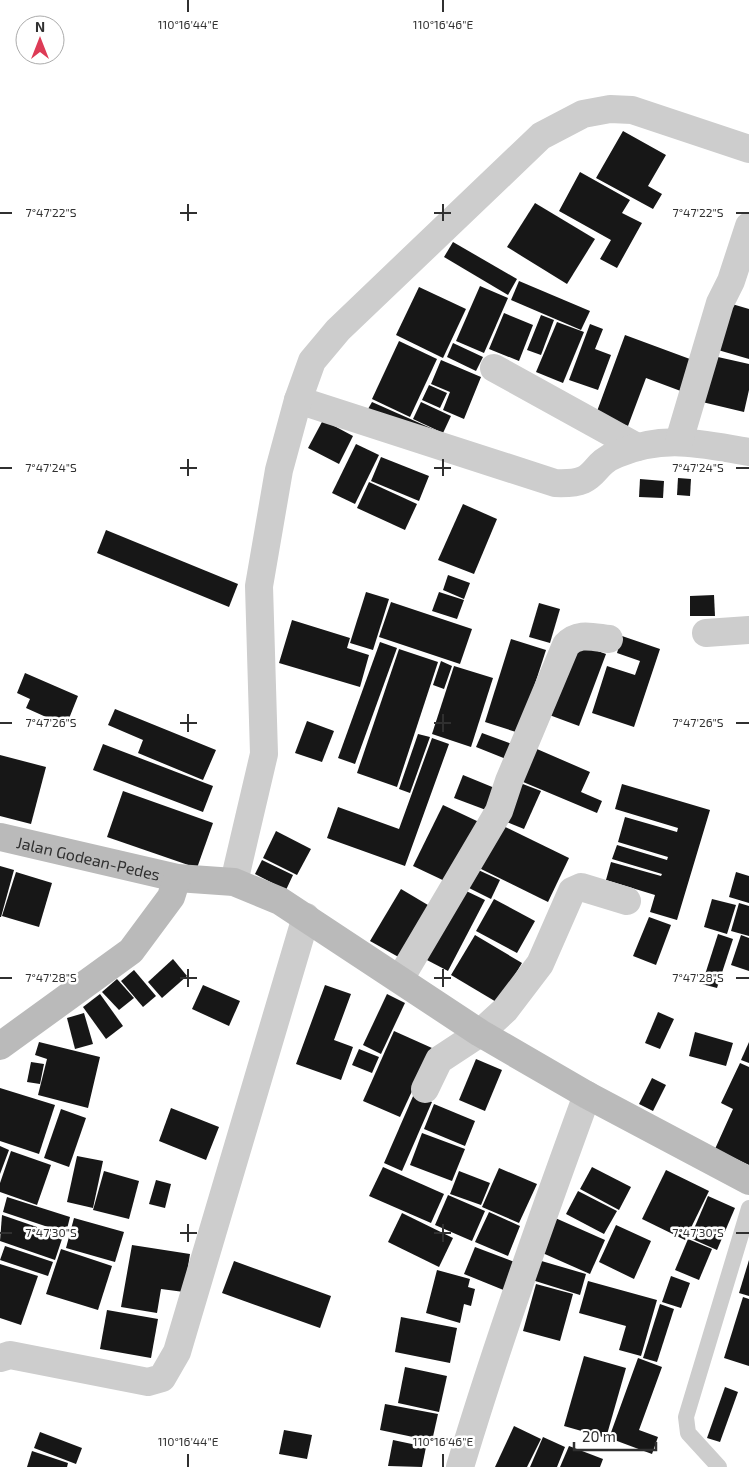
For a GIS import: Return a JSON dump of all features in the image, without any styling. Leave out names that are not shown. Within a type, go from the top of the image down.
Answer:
[{"type":"street","points":[[234,882],[264,754],[259,586],[279,470],[298,400],[312,361],[338,330],[541,136],[583,114],[610,109],[632,110],[749,149]]},
{"type":"street","points":[[679,441],[720,303],[749,226]]},
{"type":"street","points":[[494,368],[637,447]]},
{"type":"street","points":[[298,400],[555,483],[571,484],[588,480],[615,455],[637,447],[679,441],[749,452]]},
{"type":"street","points":[[706,632],[749,630]]},
{"type":"street","points":[[400,979],[499,811],[509,781],[566,645],[572,638],[582,636],[609,639]]},
{"type":"street","name":"Jalan Godean-Pedes","points":[[0,837],[177,878],[234,882],[280,901],[480,1033],[587,1095],[749,1181]]},
{"type":"street","points":[[0,1046],[131,951],[171,896],[177,878]]},
{"type":"street","points":[[425,1089],[439,1060],[480,1033],[505,1010],[540,964],[572,891],[581,887],[627,901]]},
{"type":"street","points":[[0,1358],[10,1355],[148,1382],[162,1378],[177,1352],[258,1071],[306,917]]},
{"type":"street","points":[[460,1467],[483,1390],[530,1252],[587,1095]]},
{"type":"lane","points":[[719,1467],[688,1433],[686,1417],[749,1208]]},
{"type":"building","points":[[623,131],[666,155],[648,186],[662,194],[653,209],[596,178]]},
{"type":"building","points":[[580,172],[630,200],[622,213],[642,223],[617,268],[600,259],[611,240],[559,211]]},
{"type":"building","points":[[535,203],[595,239],[567,284],[507,247]]},
{"type":"building","points":[[453,242],[517,279],[508,295],[444,257]]},
{"type":"building","points":[[519,281],[590,311],[581,330],[511,300]]},
{"type":"building","points":[[480,286],[508,298],[484,353],[456,341]]},
{"type":"building","points":[[419,287],[466,309],[443,358],[396,335]]},
{"type":"building","points":[[732,304],[749,309],[749,359],[718,350]]},
{"type":"building","points":[[504,313],[533,325],[519,361],[489,349]]},
{"type":"building","points":[[541,315],[554,320],[541,355],[527,350]]},
{"type":"building","points":[[557,322],[584,332],[563,383],[536,372]]},
{"type":"building","points":[[590,324],[603,329],[595,349],[611,355],[598,390],[569,380]]},
{"type":"building","points":[[625,335],[698,362],[686,393],[646,378],[628,426],[596,414]]},
{"type":"building","points":[[399,341],[437,359],[410,417],[372,399]]},
{"type":"building","points":[[453,343],[483,357],[476,371],[447,357]]},
{"type":"building","points":[[709,355],[749,364],[749,390],[744,412],[698,401]]},
{"type":"building","points":[[441,360],[481,377],[464,419],[443,410],[450,392],[431,384]]},
{"type":"building","points":[[429,385],[447,393],[440,408],[422,400]]},
{"type":"building","points":[[372,402],[442,433],[368,409]]},
{"type":"building","points":[[421,402],[451,416],[443,433],[413,419]]},
{"type":"building","points":[[323,420],[353,436],[339,464],[308,448]]},
{"type":"building","points":[[356,444],[379,455],[355,504],[332,493]]},
{"type":"building","points":[[381,457],[429,476],[419,501],[371,481]]},
{"type":"building","points":[[678,478],[691,479],[690,496],[677,495]]},
{"type":"building","points":[[640,479],[664,481],[663,498],[639,497]]},
{"type":"building","points":[[369,482],[417,504],[405,530],[357,508]]},
{"type":"building","points":[[463,504],[497,519],[474,574],[438,560]]},
{"type":"building","points":[[106,530],[238,584],[229,607],[97,553]]},
{"type":"building","points":[[448,575],[470,583],[464,599],[443,590]]},
{"type":"building","points":[[366,592],[389,599],[373,650],[350,643]]},
{"type":"building","points":[[439,592],[464,600],[457,619],[432,611]]},
{"type":"building","points":[[714,595],[715,616],[690,616],[690,596]]},
{"type":"building","points":[[391,602],[472,629],[460,664],[379,637]]},
{"type":"building","points":[[539,603],[560,609],[550,643],[529,637]]},
{"type":"building","points":[[292,620],[350,638],[347,648],[369,655],[360,687],[279,663]]},
{"type":"building","points":[[622,636],[660,649],[634,727],[592,713],[607,666],[635,675],[640,661],[617,653]]},
{"type":"building","points":[[511,639],[546,650],[519,733],[485,722]]},
{"type":"building","points":[[570,641],[606,654],[579,726],[544,713]]},
{"type":"building","points":[[380,642],[397,648],[355,764],[338,758]]},
{"type":"building","points":[[399,649],[438,662],[397,787],[357,773]]},
{"type":"building","points":[[441,661],[452,666],[444,689],[433,685]]},
{"type":"building","points":[[454,666],[493,678],[471,747],[432,734]]},
{"type":"building","points":[[25,673],[78,696],[66,726],[26,708],[30,699],[17,693]]},
{"type":"building","points":[[115,709],[216,750],[203,780],[138,753],[143,740],[108,725]]},
{"type":"building","points":[[307,721],[334,731],[322,762],[295,753]]},
{"type":"building","points":[[482,733],[512,744],[506,759],[476,747]]},
{"type":"building","points":[[418,734],[430,737],[410,793],[399,789]]},
{"type":"building","points":[[432,738],[449,744],[405,866],[327,838],[338,807],[399,829]]},
{"type":"building","points":[[103,744],[213,786],[203,812],[93,770]]},
{"type":"building","points":[[530,746],[590,772],[581,792],[602,801],[597,813],[516,779]]},
{"type":"building","points":[[0,755],[46,767],[31,824],[0,816]]},
{"type":"building","points":[[463,775],[502,791],[494,813],[454,798]]},
{"type":"building","points":[[515,781],[541,791],[524,829],[499,819]]},
{"type":"building","points":[[622,784],[710,810],[677,920],[650,912],[655,895],[606,880],[611,862],[661,876],[662,874],[612,859],[617,845],[667,860],[668,857],[618,842],[625,817],[677,832],[678,828],[615,809]]},
{"type":"building","points":[[123,791],[213,823],[197,868],[107,837]]},
{"type":"building","points":[[443,805],[479,822],[449,883],[413,866]]},
{"type":"building","points":[[499,824],[569,858],[548,902],[477,867]]},
{"type":"building","points":[[276,831],[311,849],[297,875],[263,858]]},
{"type":"building","points":[[262,860],[293,875],[286,890],[255,874]]},
{"type":"building","points":[[0,866],[14,870],[1,917],[0,917]]},
{"type":"building","points":[[474,868],[500,880],[491,899],[465,886]]},
{"type":"building","points":[[16,872],[52,883],[39,927],[2,916]]},
{"type":"building","points":[[736,872],[749,876],[749,903],[729,897]]},
{"type":"building","points":[[460,888],[485,900],[448,971],[425,959]]},
{"type":"building","points":[[401,889],[433,908],[402,959],[370,941]]},
{"type":"building","points":[[494,899],[535,921],[517,953],[476,931]]},
{"type":"building","points":[[712,899],[736,905],[727,934],[704,927]]},
{"type":"building","points":[[739,903],[749,906],[749,936],[731,931]]},
{"type":"building","points":[[649,917],[671,925],[656,965],[633,956]]},
{"type":"building","points":[[718,934],[733,939],[717,988],[702,984]]},
{"type":"building","points":[[475,935],[522,963],[498,1003],[451,975]]},
{"type":"building","points":[[741,935],[749,938],[749,971],[731,965]]},
{"type":"building","points":[[173,959],[187,976],[162,998],[148,982]]},
{"type":"building","points":[[134,970],[156,996],[143,1007],[121,981]]},
{"type":"building","points":[[117,979],[134,998],[119,1010],[102,992]]},
{"type":"building","points":[[203,985],[240,1001],[229,1026],[192,1009]]},
{"type":"building","points":[[325,985],[351,994],[334,1040],[353,1047],[341,1080],[296,1064]]},
{"type":"building","points":[[100,994],[123,1026],[106,1039],[83,1007]]},
{"type":"building","points":[[387,994],[405,1003],[381,1054],[363,1045]]},
{"type":"building","points":[[658,1012],[674,1019],[660,1049],[645,1043]]},
{"type":"building","points":[[84,1013],[93,1044],[75,1049],[67,1018]]},
{"type":"building","points":[[394,1031],[432,1048],[400,1117],[363,1101]]},
{"type":"building","points":[[695,1032],[733,1043],[726,1066],[689,1056]]},
{"type":"building","points":[[39,1042],[100,1057],[88,1108],[38,1095],[47,1059],[35,1055]]},
{"type":"building","points":[[749,1042],[749,1063],[741,1060]]},
{"type":"building","points":[[359,1049],[379,1057],[372,1073],[352,1065]]},
{"type":"building","points":[[476,1059],[502,1070],[485,1111],[459,1100]]},
{"type":"building","points":[[31,1062],[44,1064],[40,1084],[27,1082]]},
{"type":"building","points":[[740,1063],[749,1067],[749,1165],[715,1149],[733,1109],[721,1103]]},
{"type":"building","points":[[652,1078],[666,1085],[653,1111],[639,1104]]},
{"type":"building","points":[[0,1088],[55,1105],[39,1154],[0,1141]]},
{"type":"building","points":[[414,1094],[432,1102],[402,1171],[384,1163]]},
{"type":"building","points":[[434,1104],[475,1121],[465,1146],[424,1129]]},
{"type":"building","points":[[171,1108],[219,1127],[206,1160],[159,1141]]},
{"type":"building","points":[[61,1109],[86,1118],[69,1167],[44,1158]]},
{"type":"building","points":[[422,1133],[465,1149],[452,1181],[410,1165]]},
{"type":"building","points":[[0,1146],[9,1150],[0,1174]]},
{"type":"building","points":[[11,1151],[51,1165],[37,1205],[0,1192],[0,1183]]},
{"type":"building","points":[[77,1156],[103,1161],[93,1208],[67,1202]]},
{"type":"building","points":[[383,1167],[444,1194],[431,1223],[369,1196]]},
{"type":"building","points":[[592,1167],[631,1187],[619,1210],[580,1189]]},
{"type":"building","points":[[499,1168],[537,1184],[519,1223],[482,1207]]},
{"type":"building","points":[[666,1170],[709,1191],[685,1240],[642,1219]]},
{"type":"building","points":[[104,1171],[139,1181],[129,1219],[93,1210]]},
{"type":"building","points":[[459,1171],[490,1183],[481,1205],[450,1194]]},
{"type":"building","points":[[156,1180],[171,1184],[165,1208],[149,1204]]},
{"type":"building","points":[[578,1191],[617,1211],[604,1234],[566,1214]]},
{"type":"building","points":[[448,1195],[485,1211],[472,1241],[435,1225]]},
{"type":"building","points":[[708,1196],[735,1208],[717,1250],[690,1238]]},
{"type":"building","points":[[7,1197],[70,1217],[66,1233],[3,1212]]},
{"type":"building","points":[[489,1212],[520,1226],[508,1256],[475,1242]]},
{"type":"building","points":[[402,1213],[453,1238],[439,1267],[388,1242]]},
{"type":"building","points":[[2,1215],[63,1236],[55,1260],[0,1241]]},
{"type":"building","points":[[553,1217],[605,1240],[590,1274],[538,1251]]},
{"type":"building","points":[[74,1218],[124,1232],[115,1262],[66,1248]]},
{"type":"building","points":[[616,1225],[651,1241],[634,1279],[599,1262]]},
{"type":"building","points":[[688,1239],[712,1249],[699,1280],[675,1270]]},
{"type":"building","points":[[132,1245],[190,1254],[184,1292],[161,1289],[157,1313],[121,1307]]},
{"type":"building","points":[[5,1246],[53,1262],[48,1276],[0,1260]]},
{"type":"building","points":[[475,1247],[517,1263],[506,1291],[464,1274]]},
{"type":"building","points":[[61,1249],[112,1266],[98,1310],[46,1294]]},
{"type":"building","points":[[538,1260],[586,1274],[580,1295],[532,1280]]},
{"type":"building","points":[[749,1260],[749,1296],[739,1293]]},
{"type":"building","points":[[234,1261],[331,1296],[320,1328],[222,1293]]},
{"type":"building","points":[[0,1264],[38,1276],[21,1325],[0,1318]]},
{"type":"building","points":[[437,1270],[470,1279],[468,1287],[475,1289],[471,1306],[464,1304],[460,1323],[426,1313]]},
{"type":"building","points":[[671,1276],[690,1283],[681,1308],[662,1302]]},
{"type":"building","points":[[588,1281],[657,1300],[641,1356],[619,1350],[626,1326],[579,1313]]},
{"type":"building","points":[[536,1284],[573,1294],[560,1341],[523,1331]]},
{"type":"building","points":[[743,1297],[749,1299],[749,1366],[724,1358]]},
{"type":"building","points":[[660,1304],[674,1309],[657,1362],[643,1358]]},
{"type":"building","points":[[107,1310],[158,1319],[151,1358],[100,1349]]},
{"type":"building","points":[[401,1317],[457,1328],[450,1363],[395,1352]]},
{"type":"building","points":[[584,1356],[626,1368],[606,1438],[564,1426]]},
{"type":"building","points":[[638,1358],[662,1367],[639,1430],[658,1437],[652,1454],[609,1438]]},
{"type":"building","points":[[405,1367],[447,1376],[439,1412],[398,1403]]},
{"type":"building","points":[[725,1387],[738,1392],[720,1442],[707,1438]]},
{"type":"building","points":[[385,1404],[438,1414],[432,1441],[380,1430]]},
{"type":"building","points":[[514,1426],[541,1439],[527,1467],[495,1467]]},
{"type":"building","points":[[284,1430],[312,1435],[307,1459],[279,1454]]},
{"type":"building","points":[[40,1432],[82,1448],[76,1464],[34,1448]]},
{"type":"building","points":[[543,1437],[565,1447],[557,1467],[530,1467]]},
{"type":"building","points":[[393,1440],[426,1447],[422,1467],[388,1466]]},
{"type":"building","points":[[569,1446],[603,1459],[600,1467],[560,1467]]},
{"type":"building","points":[[32,1451],[68,1463],[67,1467],[27,1467]]}]
